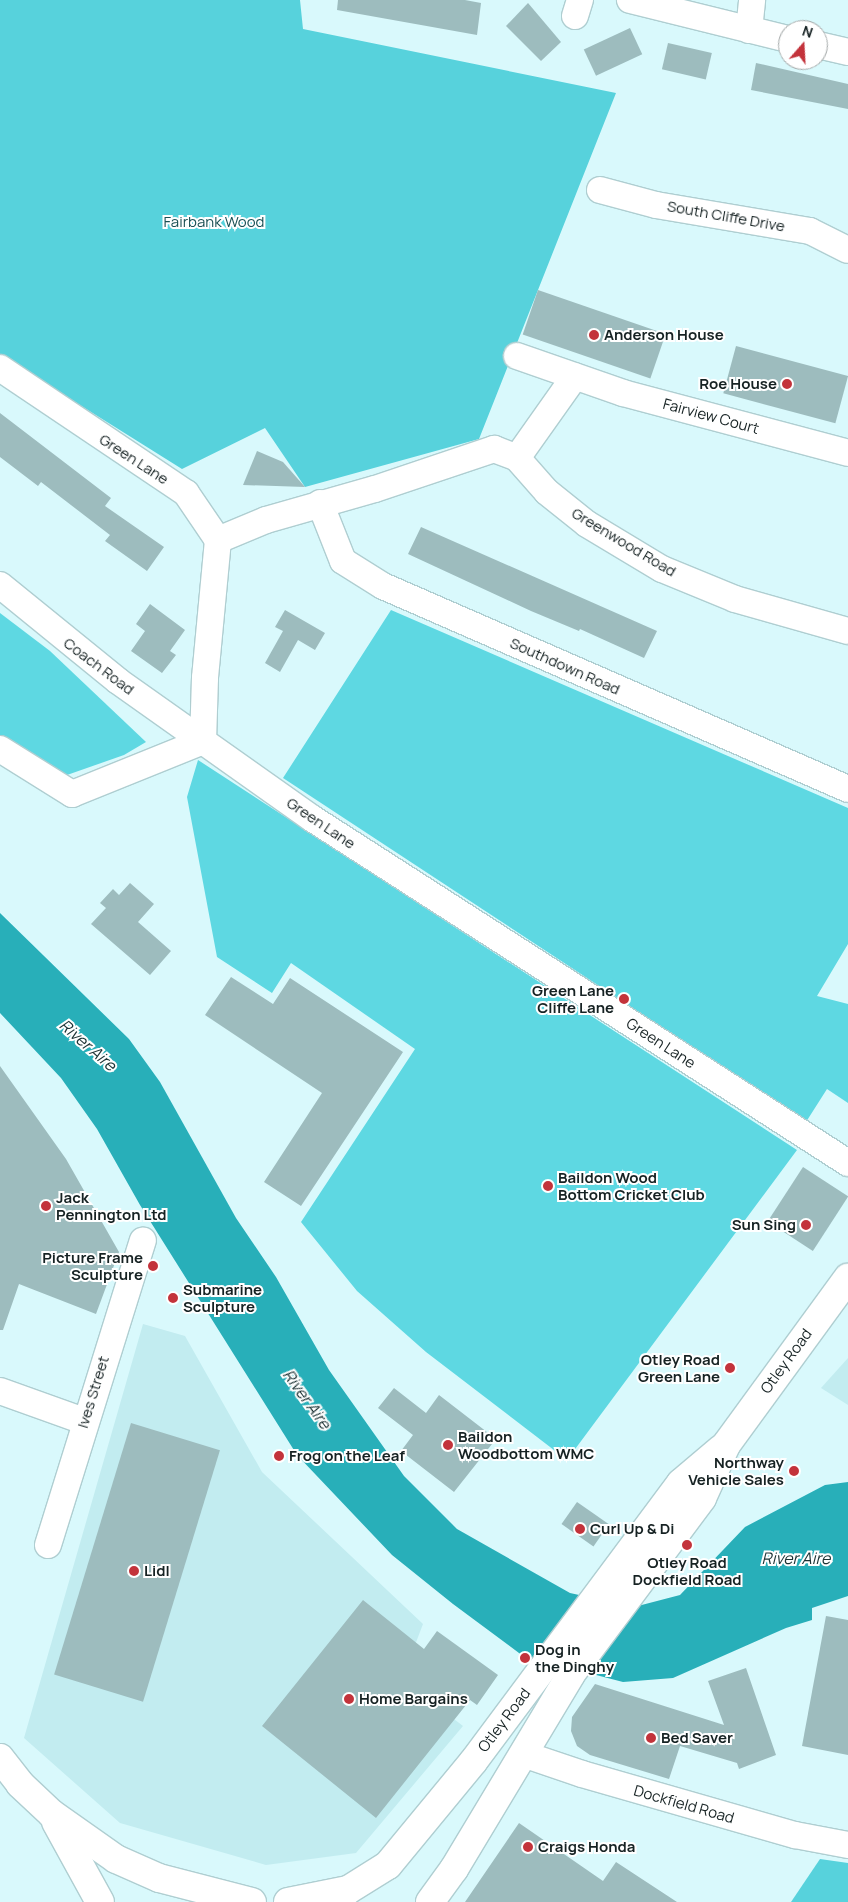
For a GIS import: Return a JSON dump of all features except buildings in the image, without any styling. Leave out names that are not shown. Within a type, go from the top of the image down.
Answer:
[{"type":"main road","name":"Otley Road","points":[[430,1902],[454,1869],[571,1674],[702,1498],[726,1445],[848,1278]]},
{"type":"main road","name":"Otley Road","points":[[288,1902],[348,1890],[373,1877],[402,1850],[472,1762],[680,1483],[726,1445]]},
{"type":"main road","points":[[472,1762],[504,1753],[523,1754]]},
{"type":"main road","points":[[0,1758],[20,1784],[52,1814],[95,1847],[159,1878],[252,1902]]},
{"type":"main road","points":[[52,1814],[100,1902]]},
{"type":"street","points":[[630,0],[778,37]]},
{"type":"street","points":[[749,30],[752,0]]},
{"type":"street","points":[[828,47],[848,52]]},
{"type":"street","name":"South Cliffe Drive","points":[[600,190],[656,205],[810,230],[848,250]]},
{"type":"street","name":"Fairview Court","points":[[517,356],[623,393],[848,453]]},
{"type":"street","name":"Green Lane","points":[[0,368],[186,493],[218,540]]},
{"type":"street","points":[[517,458],[575,376]]},
{"type":"street","name":"Greenwood Road","points":[[218,540],[320,503],[375,489],[494,449],[517,458],[547,492],[588,524],[662,569],[735,600],[848,631]]},
{"type":"street","name":"Southdown Road","points":[[320,503],[343,562],[383,586],[848,789]]},
{"type":"street","points":[[0,749],[72,794],[203,741],[205,678],[218,540]]},
{"type":"street","name":"Coach Road","points":[[0,585],[64,640],[203,741]]},
{"type":"street","name":"Green Lane","points":[[203,741],[368,855],[848,1163]]},
{"type":"street","name":"Ives Street","points":[[48,1545],[84,1421],[143,1240]]},
{"type":"street","points":[[0,1391],[84,1421]]},
{"type":"street","name":"Dockfield Road","points":[[523,1754],[582,1774],[777,1830],[848,1846]]},
{"type":"shaded area","points":[[391,610],[848,808],[848,944],[817,996],[848,1004],[848,1103],[827,1089],[806,1122],[283,778]]},
{"type":"shaded area","points":[[0,613],[50,651],[146,742],[124,755],[67,775],[38,773],[0,748]]},
{"type":"shaded area","name":"Baildon Wood Bottom Cricket Club","points":[[198,760],[797,1150],[567,1460],[426,1352],[357,1291],[301,1222],[415,1049],[291,963],[272,993],[217,957],[187,797]]},
{"type":"shaded area","points":[[143,1324],[185,1336],[262,1472],[423,1624],[402,1679],[463,1726],[356,1853],[266,1865],[120,1823],[24,1738]]},
{"type":"shaded area","points":[[848,1358],[848,1405],[821,1388]]},
{"type":"green space","name":"Fairbank Wood","points":[[0,0],[300,0],[303,29],[616,93],[479,439],[305,487],[265,428],[182,469],[0,355]]},
{"type":"green space","points":[[820,1859],[848,1863],[848,1902],[791,1902]]},
{"type":"water","name":"River Aire","points":[[0,913],[129,1039],[160,1082],[236,1218],[276,1277],[329,1370],[404,1476],[457,1529],[570,1593],[634,1607],[680,1595],[745,1527],[825,1485],[848,1482],[848,1596],[812,1608],[812,1620],[786,1628],[673,1678],[623,1682],[523,1656],[453,1604],[392,1555],[297,1455],[140,1205],[97,1129],[61,1078],[0,1013]]},
{"type":"place","name":"Anderson House","points":[[594,335]]},
{"type":"place","name":"Roe House","points":[[787,384]]},
{"type":"place","name":"Green Lane Cliffe Lane","points":[[624,999]]},
{"type":"place","name":"Baildon Wood Bottom Cricket Club","points":[[548,1186]]},
{"type":"place","name":"Jack Pennington Ltd","points":[[46,1206]]},
{"type":"place","name":"Sun Sing","points":[[806,1225]]},
{"type":"place","name":"Picture Frame Sculpture","points":[[153,1266]]},
{"type":"place","name":"Submarine Sculpture","points":[[173,1298]]},
{"type":"place","name":"Otley Road Green Lane","points":[[730,1368]]},
{"type":"place","name":"Baildon Woodbottom WMC","points":[[448,1445]]},
{"type":"place","name":"Frog on the Leaf","points":[[279,1456]]},
{"type":"place","name":"Northway Vehicle Sales","points":[[794,1471]]},
{"type":"place","name":"Curl Up & Di","points":[[580,1529]]},
{"type":"place","name":"Otley Road Dockfield Road","points":[[687,1545]]},
{"type":"place","name":"Lidl","points":[[134,1571]]},
{"type":"place","name":"Dog in the Dinghy","points":[[525,1658]]},
{"type":"place","name":"Home Bargains","points":[[349,1699]]},
{"type":"place","name":"Bed Saver","points":[[651,1738]]},
{"type":"place","name":"Craigs Honda","points":[[528,1847]]}]
